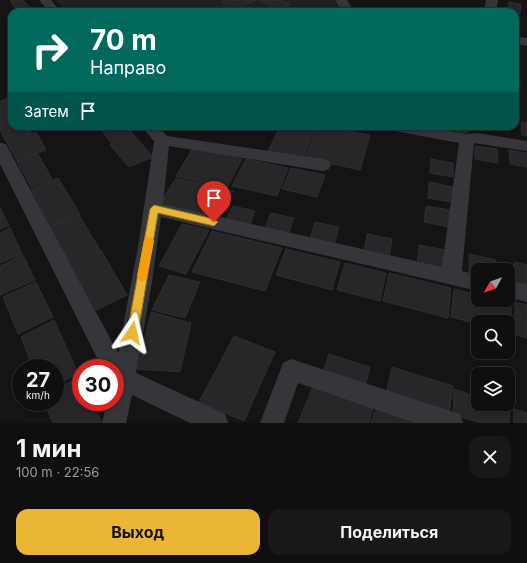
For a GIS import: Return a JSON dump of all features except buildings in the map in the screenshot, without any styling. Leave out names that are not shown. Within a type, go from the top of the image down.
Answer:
[{"type":"street","points":[[45,0],[52,8]]},
{"type":"street","points":[[153,130],[162,140],[322,165]]},
{"type":"street","points":[[434,130],[474,134],[527,146]]},
{"type":"street","points":[[450,278],[474,134]]},
{"type":"street","points":[[162,140],[154,209],[124,379],[216,423]]},
{"type":"street","points":[[0,148],[109,359]]},
{"type":"street","points":[[154,209],[471,282]]},
{"type":"street","points":[[515,291],[527,293]]},
{"type":"street","points":[[272,423],[291,370],[451,423]]},
{"type":"street","points":[[114,423],[117,411]]},
{"type":"shaded area","points":[[55,0],[334,0],[338,8],[62,8]]},
{"type":"slow traffic","points":[[142,277],[149,241]]},
{"type":"route","points":[[132,333],[154,209],[214,222]]}]
